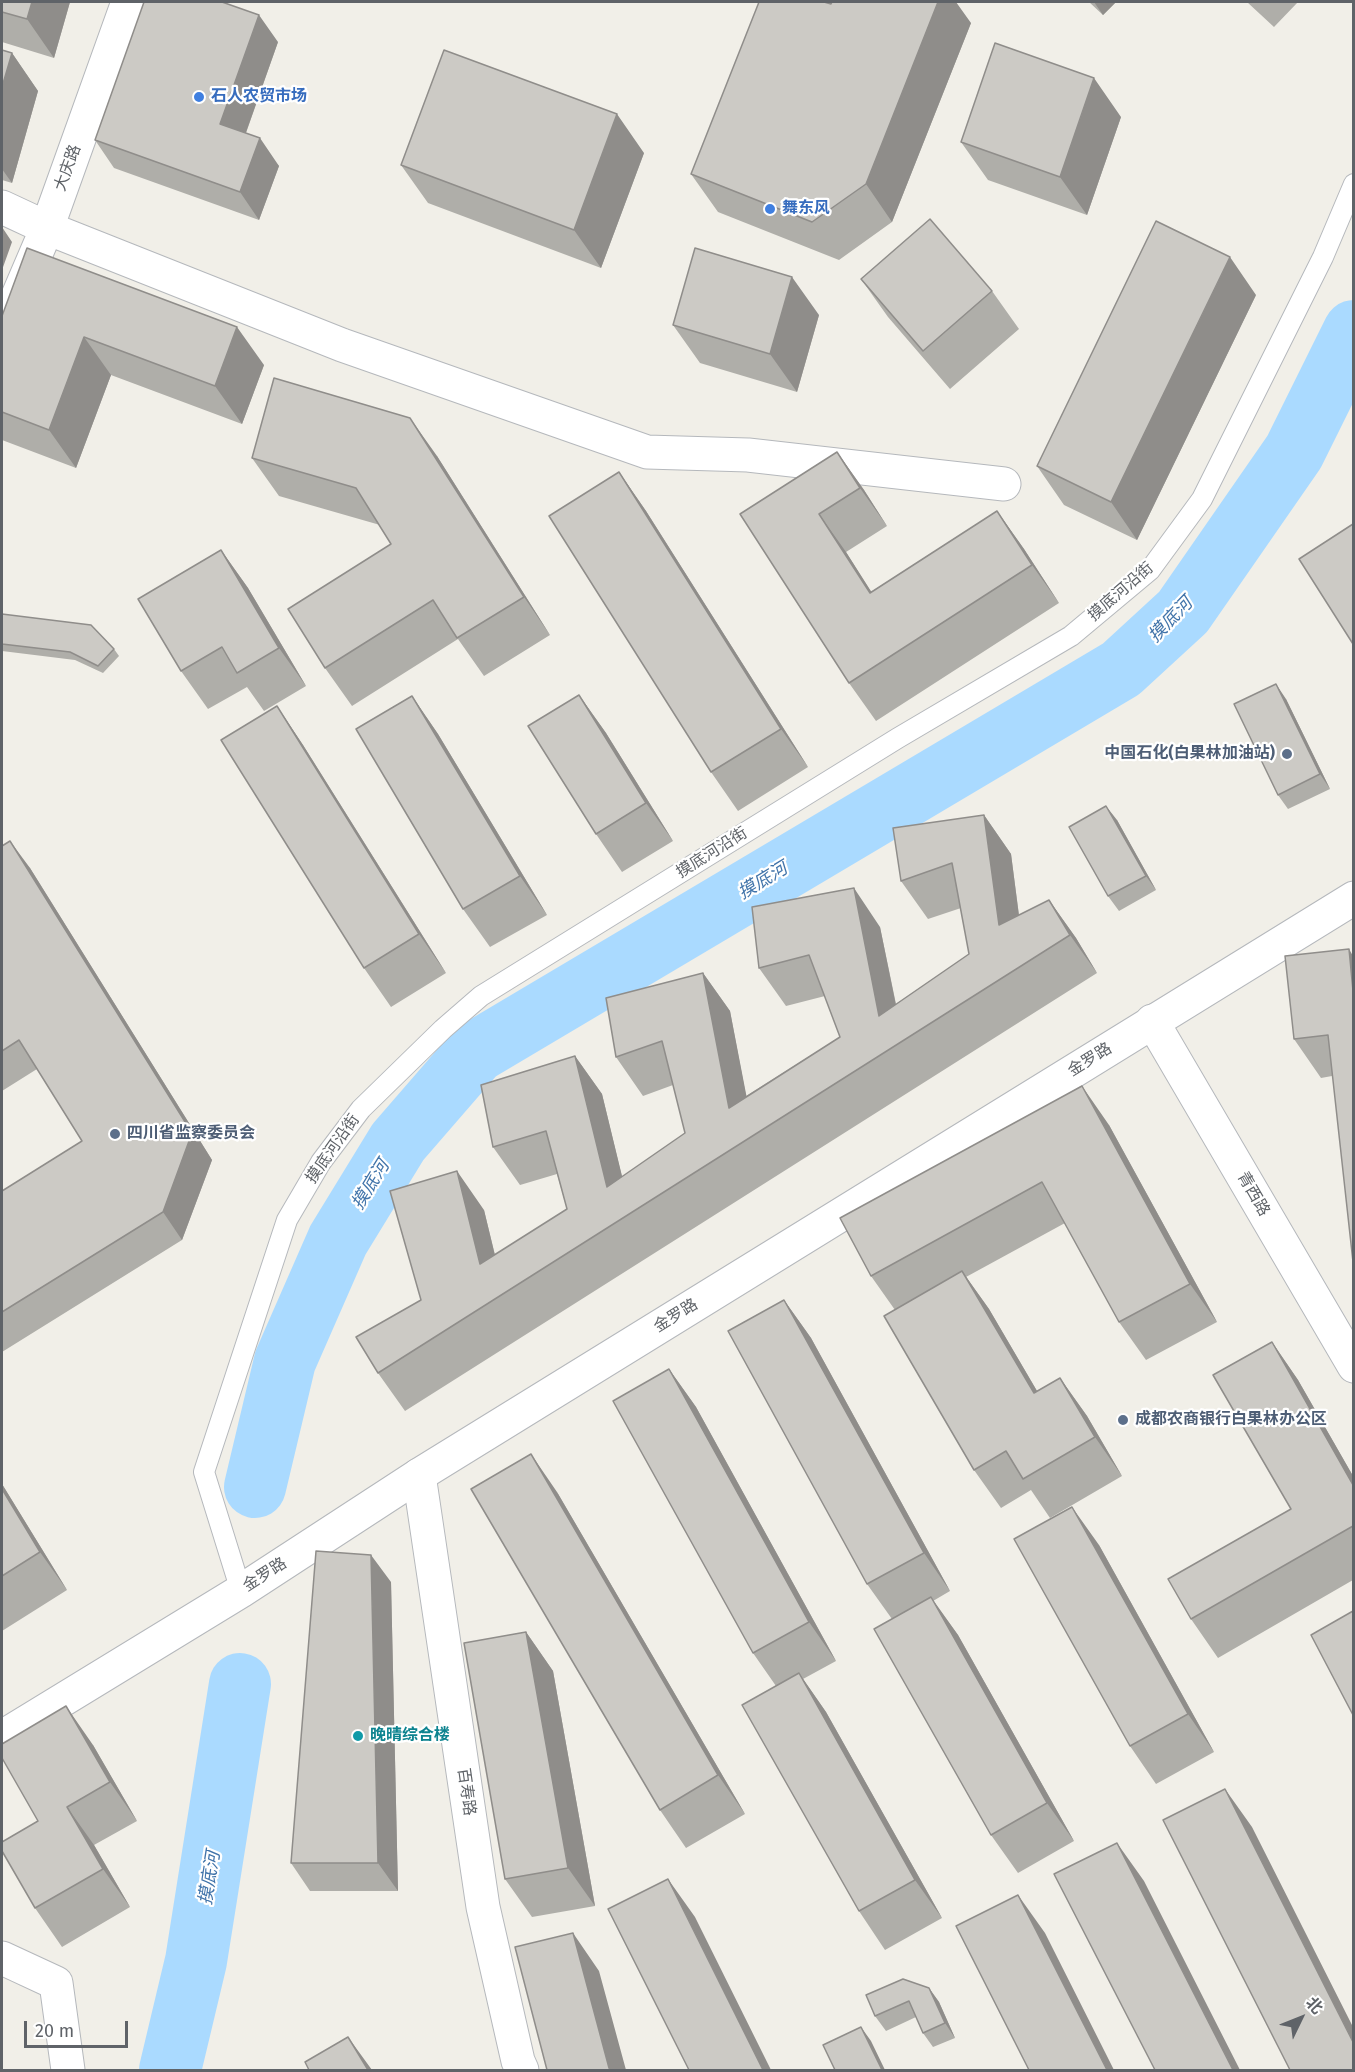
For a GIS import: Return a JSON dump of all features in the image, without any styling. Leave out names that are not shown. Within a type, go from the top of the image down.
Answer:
[{"type":"street","name":"大庆路","points":[[2,333],[46,228],[128,2]]},
{"type":"street","points":[[2,207],[46,228],[342,345],[647,452],[748,455],[1004,484]]},
{"type":"street","name":"金罗路","points":[[2,1737],[241,1591],[419,1475],[1353,898]]},
{"type":"street","name":"青西路","points":[[1152,1021],[1353,1366]]},
{"type":"street","name":"百寿路","points":[[419,1475],[483,1907],[522,2070]]},
{"type":"street","points":[[2,1958],[56,1983],[68,2070]]},
{"type":"lane","name":"摸底河沿街","points":[[241,1591],[204,1472],[287,1220],[334,1142],[369,1101],[443,1029],[481,996],[898,738],[1071,636],[1150,570],[1202,499],[1323,257],[1353,184]]},
{"type":"building","points":[[2,2],[32,2],[27,19],[2,12]]},
{"type":"building","name":"石人农贸市场","points":[[144,2],[222,2],[259,15],[220,124],[260,138],[240,192],[95,140]]},
{"type":"building","points":[[759,2],[824,2],[831,4],[832,2],[938,2],[866,184],[812,222],[691,174]]},
{"type":"building","points":[[995,43],[1094,78],[1060,177],[961,142]]},
{"type":"building","points":[[2,50],[12,53],[2,87]]},
{"type":"building","points":[[444,50],[617,114],[574,230],[401,165]]},
{"type":"building","points":[[930,219],[992,291],[923,351],[861,279]]},
{"type":"building","points":[[1156,221],[1230,257],[1111,502],[1037,466]]},
{"type":"building","points":[[27,248],[237,327],[215,386],[84,337],[49,430],[2,412],[2,316]]},
{"type":"building","points":[[695,248],[792,277],[770,354],[673,325]]},
{"type":"building","points":[[274,378],[410,418],[524,597],[457,638],[433,600],[325,668],[288,609],[391,544],[356,488],[252,458]]},
{"type":"building","points":[[837,452],[860,488],[819,514],[870,593],[997,511],[1032,565],[849,683],[740,514]]},
{"type":"building","points":[[619,472],[781,729],[711,772],[549,516]]},
{"type":"building","points":[[1353,524],[1353,644],[1299,559]]},
{"type":"building","points":[[221,550],[279,648],[237,673],[222,647],[181,671],[138,599]]},
{"type":"building","points":[[2,614],[91,625],[114,649],[98,666],[70,652],[2,644]]},
{"type":"building","name":"中国石化(白果林加油站)","points":[[1276,684],[1320,774],[1278,795],[1234,704]]},
{"type":"building","points":[[579,695],[646,803],[596,834],[528,726]]},
{"type":"building","points":[[412,696],[520,876],[463,909],[356,729]]},
{"type":"building","points":[[277,706],[419,934],[364,968],[221,740]]},
{"type":"building","points":[[1106,806],[1146,876],[1108,896],[1069,827]]},
{"type":"building","points":[[984,815],[999,925],[1049,900],[1070,935],[378,1373],[356,1337],[421,1300],[390,1191],[457,1171],[480,1264],[567,1209],[546,1131],[493,1147],[481,1085],[575,1056],[607,1187],[685,1133],[662,1041],[616,1057],[606,998],[703,973],[729,1108],[840,1037],[809,955],[759,968],[752,907],[854,888],[879,1016],[969,954],[952,863],[901,881],[893,828]]},
{"type":"building","points":[[10,841],[192,1133],[163,1212],[2,1312],[2,1191],[82,1141],[19,1040],[2,1051],[2,846]]},
{"type":"building","points":[[1349,949],[1353,991],[1353,1262],[1328,1035],[1294,1039],[1285,956]]},
{"type":"building","points":[[1082,1086],[1190,1284],[1119,1322],[1042,1182],[871,1276],[840,1218]]},
{"type":"building","points":[[962,1271],[1034,1393],[1060,1378],[1095,1437],[1023,1479],[1006,1451],[974,1470],[884,1316]]},
{"type":"building","points":[[784,1300],[924,1553],[867,1584],[728,1331]]},
{"type":"building","points":[[1272,1342],[1353,1485],[1353,1526],[1191,1619],[1168,1579],[1291,1509],[1213,1375]]},
{"type":"building","points":[[669,1369],[809,1622],[753,1653],[613,1401]]},
{"type":"building","points":[[531,1454],[718,1775],[660,1810],[471,1489]]},
{"type":"building","points":[[2,1489],[40,1552],[2,1576]]},
{"type":"building","points":[[1072,1507],[1188,1714],[1130,1746],[1014,1539]]},
{"type":"building","name":"晚晴综合楼","points":[[316,1551],[371,1555],[378,1863],[291,1863]]},
{"type":"building","points":[[931,1597],[1047,1803],[991,1835],[874,1629]]},
{"type":"building","points":[[1353,1611],[1353,1715],[1311,1635]]},
{"type":"building","points":[[526,1632],[568,1868],[505,1879],[464,1643]]},
{"type":"building","points":[[799,1673],[915,1880],[859,1911],[742,1705]]},
{"type":"building","points":[[66,1706],[110,1782],[67,1807],[103,1869],[35,1908],[2,1851],[2,1842],[38,1821],[2,1758],[2,1744]]},
{"type":"building","points":[[1225,1789],[1353,2042],[1353,2070],[1290,2070],[1163,1820]]},
{"type":"building","points":[[1117,1843],[1233,2070],[1155,2070],[1054,1874]]},
{"type":"building","points":[[668,1879],[763,2070],[689,2070],[608,1909]]},
{"type":"building","points":[[1018,1895],[1107,2070],[1029,2070],[956,1926]]},
{"type":"building","points":[[573,1933],[610,2070],[547,2070],[515,1947]]},
{"type":"building","points":[[903,1979],[929,1988],[945,2023],[923,2033],[909,2001],[875,2016],[866,1995]]},
{"type":"building","points":[[861,2027],[882,2070],[835,2070],[823,2045]]},
{"type":"building","points":[[348,2037],[368,2070],[309,2070],[305,2062]]},
{"type":"waterway","name":"摸底河","points":[[255,1487],[285,1361],[338,1240],[398,1142],[476,1052],[1121,669],[1183,612],[1294,452],[1354,331]]},
{"type":"waterway","name":"摸底河","points":[[170,2070],[196,1961],[240,1684]]},
{"type":"place","name":"石人农贸市场","points":[[199,97]]},
{"type":"place","name":"舞东风","points":[[770,209]]},
{"type":"place","name":"中国石化(白果林加油站)","points":[[1287,754]]},
{"type":"place","name":"四川省监察委员会","points":[[115,1134]]},
{"type":"place","name":"成都农商银行白果林办公区","points":[[1123,1420]]},
{"type":"place","name":"晚晴综合楼","points":[[358,1736]]}]
